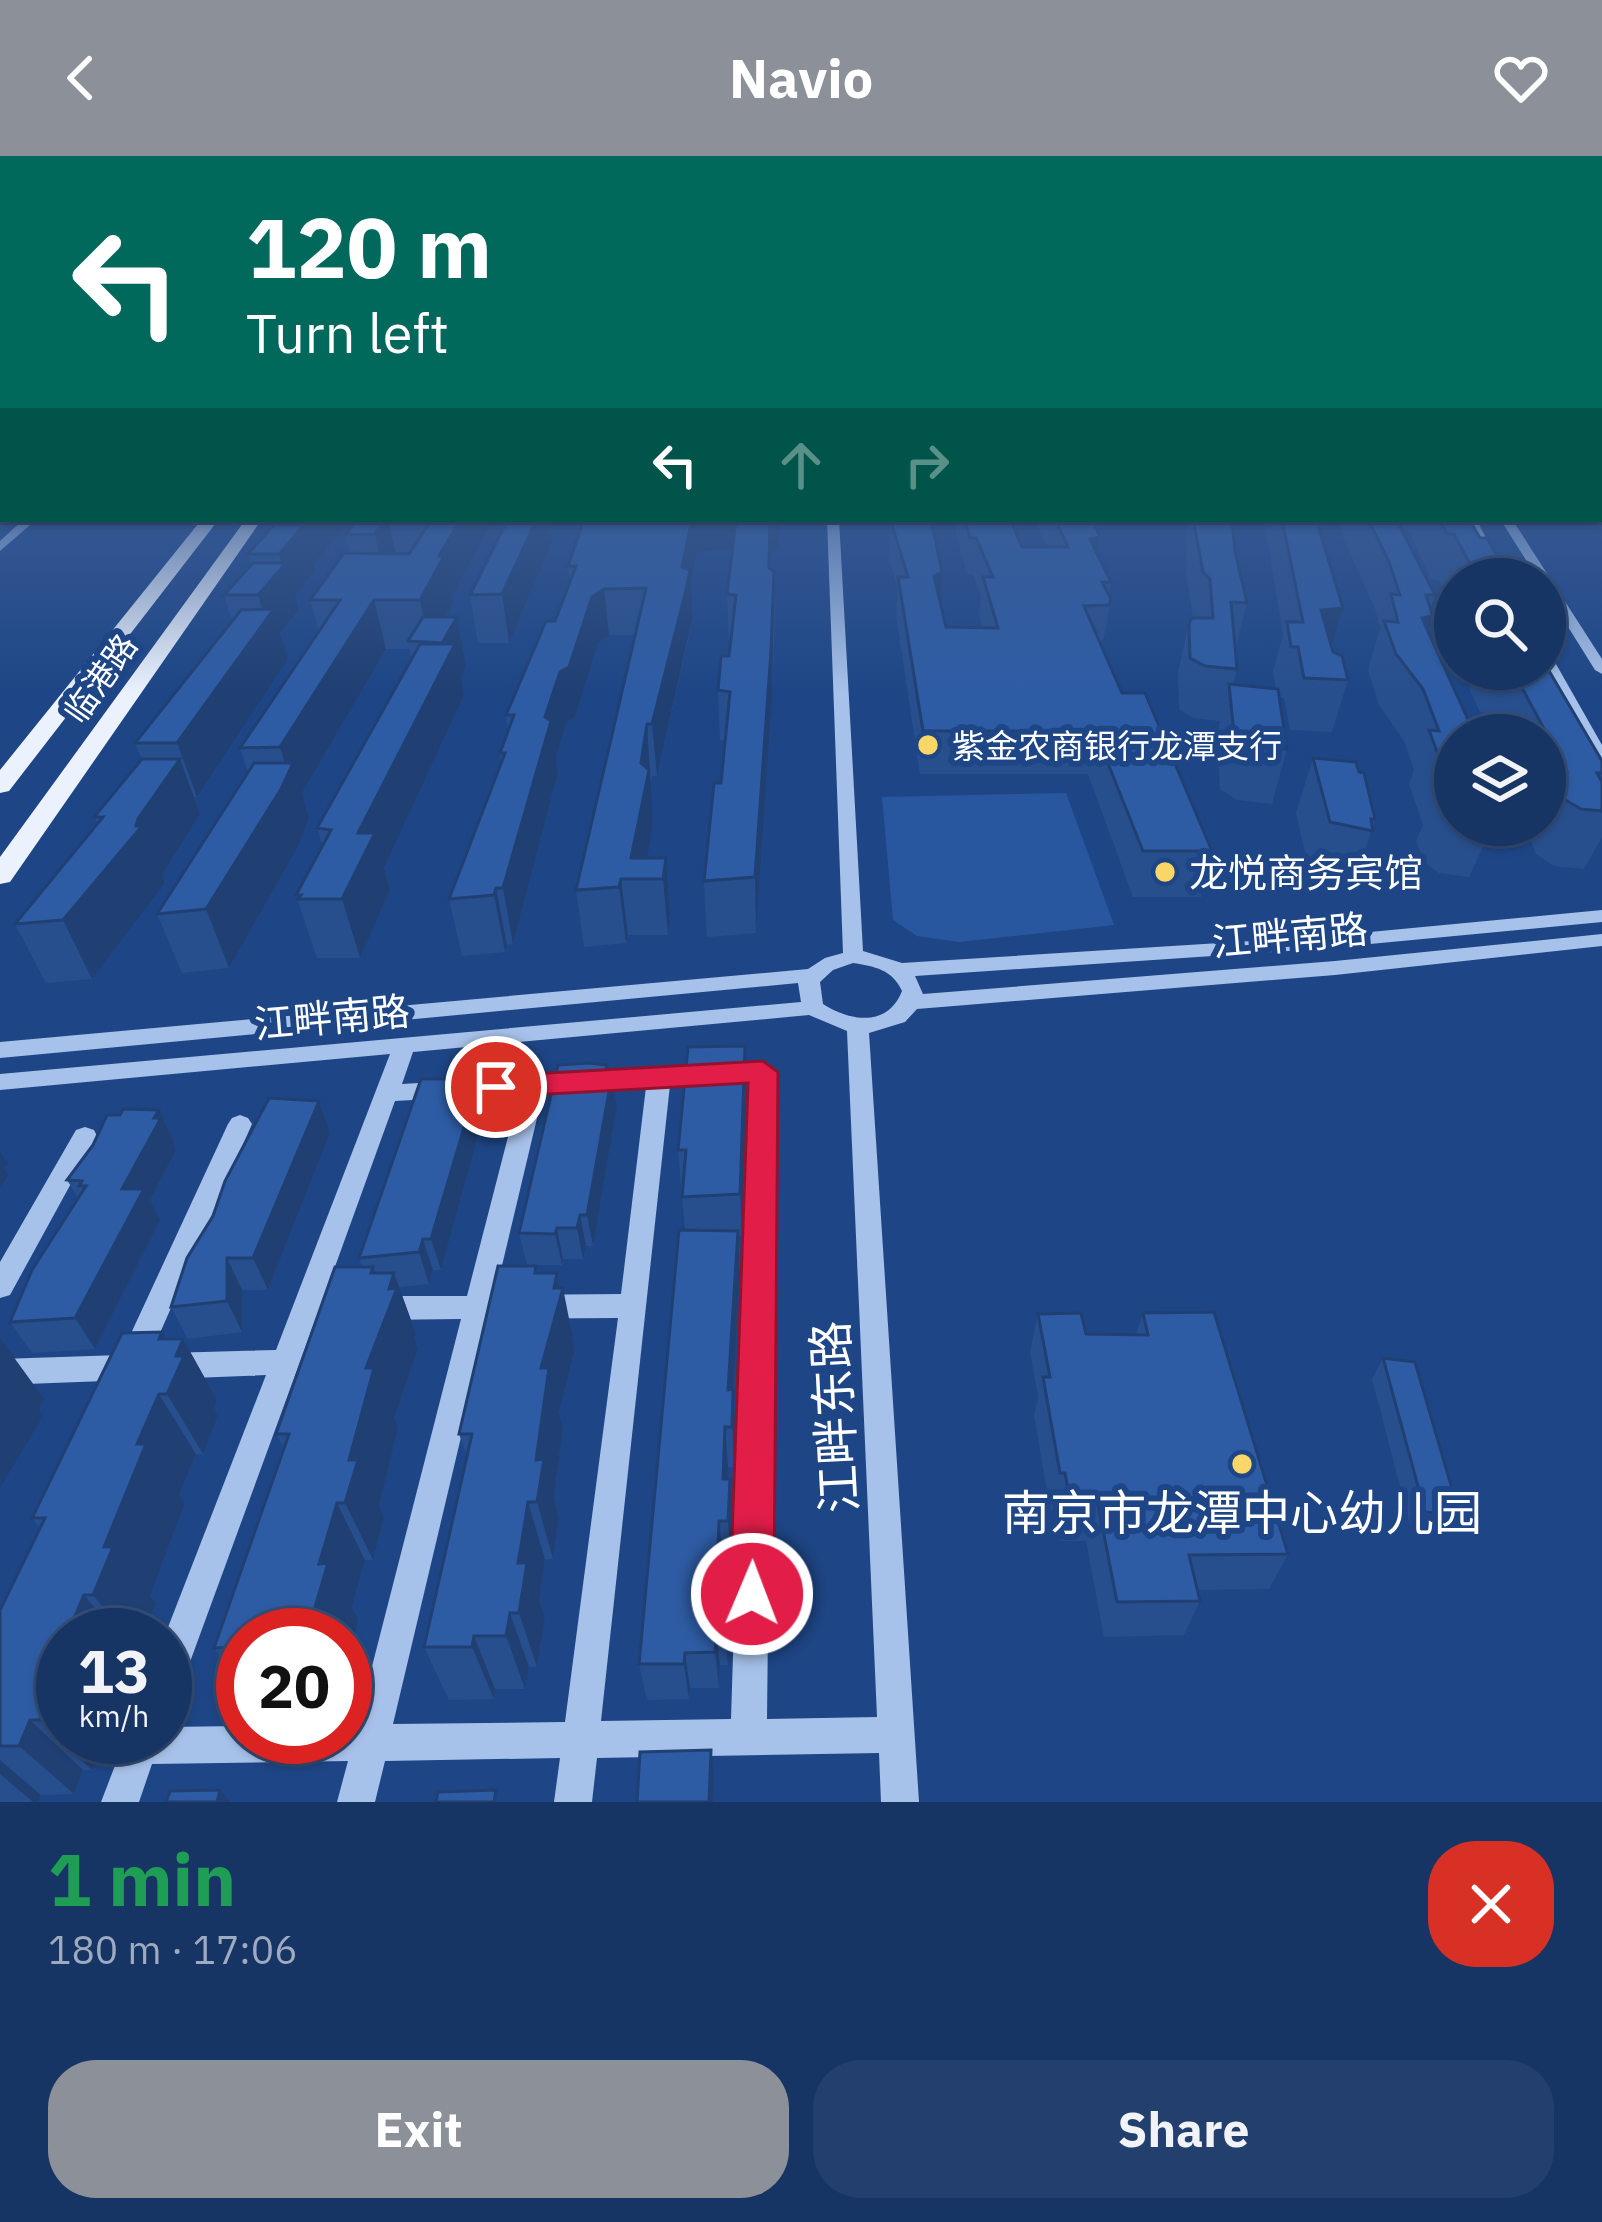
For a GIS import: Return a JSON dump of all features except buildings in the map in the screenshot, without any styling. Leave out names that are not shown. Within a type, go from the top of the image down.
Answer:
[{"type":"main road","name":"临港路","points":[[0,785],[196,539]]},
{"type":"main road","name":"临港路","points":[[0,876],[240,539]]},
{"type":"street","points":[[834,539],[854,957]]},
{"type":"street","points":[[1566,613],[1602,670]]},
{"type":"street","points":[[1564,690],[1602,760]]},
{"type":"street","name":"江畔南路","points":[[900,970],[1316,943],[1602,916]]},
{"type":"street","name":"江畔南路","points":[[911,1002],[1335,968],[1602,940]]},
{"type":"street","points":[[854,957],[871,958],[900,970],[913,991],[911,1002],[891,1021],[857,1027],[840,1024],[813,1008],[807,986],[823,966],[854,957]]},
{"type":"street","name":"江畔南路","points":[[0,1049],[812,975]]},
{"type":"street","name":"江畔南路","points":[[0,1082],[813,1008]]},
{"type":"street","name":"江畔东路","points":[[857,1027],[900,1802]]},
{"type":"street","points":[[192,1611],[404,1047]]},
{"type":"street","points":[[387,1093],[763,1072],[749,1737]]},
{"type":"street","points":[[574,1802],[659,1077]]},
{"type":"street","points":[[372,1734],[533,1084]]},
{"type":"street","points":[[125,1378],[239,1124]]},
{"type":"street","points":[[0,1288],[85,1136]]},
{"type":"street","points":[[305,1309],[633,1306]]},
{"type":"street","points":[[0,1372],[125,1378],[286,1362]]},
{"type":"street","points":[[372,1742],[896,1735]]},
{"type":"street","points":[[119,1802],[133,1764]]},
{"type":"street","points":[[356,1802],[365,1764]]},
{"type":"shaded area","points":[[1066,793],[1114,925],[959,942],[917,936],[893,920],[882,797]]},
{"type":"place","name":"紫金农商银行龙潭支行","points":[[928,745]]},
{"type":"place","name":"龙悦商务宾馆","points":[[1165,872]]},
{"type":"place","name":"南京市龙潭中心幼儿园","points":[[1242,1464]]},
{"type":"route","points":[[496,1087],[763,1072],[752,1594]]}]
